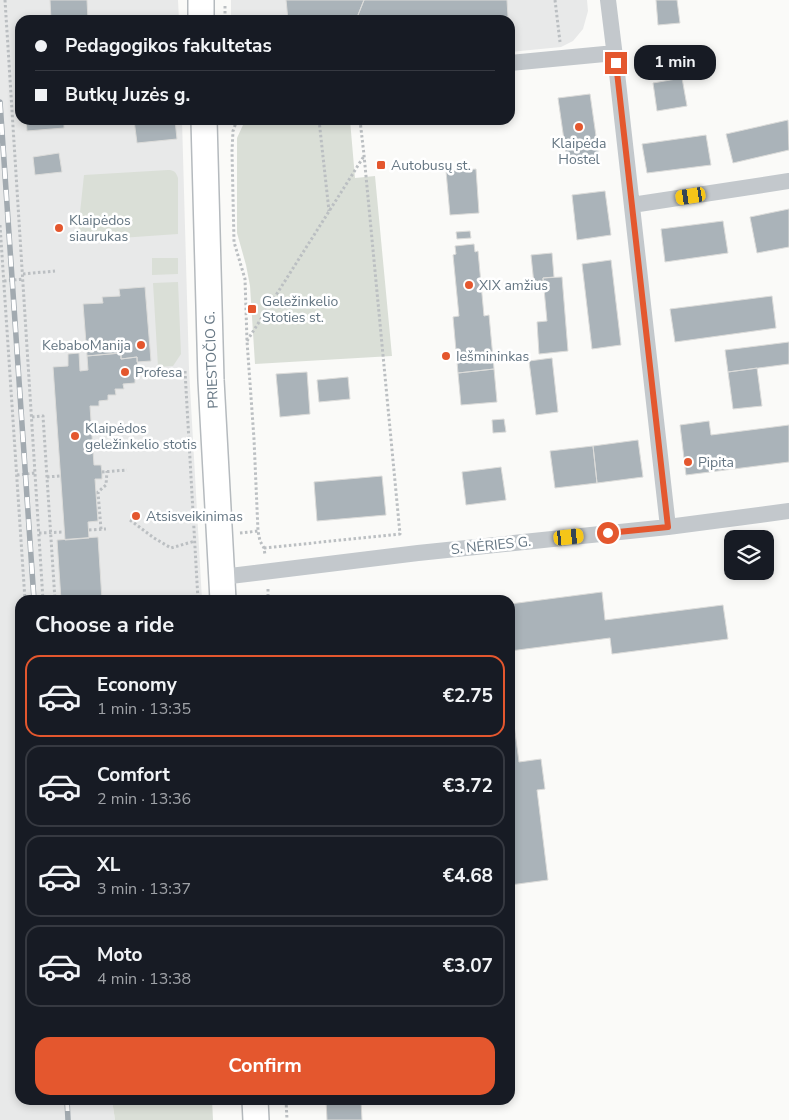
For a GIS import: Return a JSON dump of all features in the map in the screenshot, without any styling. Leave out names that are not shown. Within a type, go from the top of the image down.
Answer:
[{"type":"main road","points":[[201,0],[201,15]]},
{"type":"main road","name":"PRIESTOČIO G.","points":[[204,125],[211,380],[223,588]]},
{"type":"main road","points":[[255,1105],[256,1120]]},
{"type":"street","points":[[608,0],[668,527]]},
{"type":"street","points":[[515,63],[615,53]]},
{"type":"street","points":[[632,205],[789,181]]},
{"type":"street","name":"S. NĖRIES G.","points":[[223,588],[418,553],[668,527],[789,511]]},
{"type":"path","points":[[5,0],[43,595]]},
{"type":"path","points":[[225,0],[226,15]]},
{"type":"path","points":[[235,125],[232,131],[234,242],[245,279],[258,531],[264,548],[400,534],[361,125]]},
{"type":"path","points":[[320,125],[329,213]]},
{"type":"path","points":[[247,341],[364,155]]},
{"type":"path","points":[[0,224],[25,595]]},
{"type":"path","points":[[23,274],[55,271]]},
{"type":"path","points":[[4,281],[23,279]]},
{"type":"path","points":[[185,371],[198,595]]},
{"type":"path","points":[[32,417],[43,416],[55,595]]},
{"type":"path","points":[[101,529],[98,492],[106,485],[104,472],[127,470]]},
{"type":"path","points":[[17,475],[35,473]]},
{"type":"path","points":[[47,477],[60,476]]},
{"type":"path","points":[[130,520],[171,548],[195,541]]},
{"type":"path","points":[[88,530],[106,529]]},
{"type":"path","points":[[39,533],[64,532]]},
{"type":"path","points":[[286,1105],[287,1120]]},
{"type":"shaded area","points":[[0,0],[178,0],[179,15],[15,15],[15,125],[182,125],[189,369],[202,595],[15,595],[15,1105],[113,1105],[115,1120],[0,1120]]},
{"type":"shaded area","points":[[231,0],[587,0],[588,11],[583,29],[573,41],[561,47],[515,52],[515,15],[231,15]]},
{"type":"shaded area","points":[[243,125],[350,125],[355,178],[375,176],[392,356],[255,364],[250,286],[237,233],[237,138]]},
{"type":"shaded area","points":[[168,170],[175,172],[178,178],[178,234],[77,241],[84,175]]},
{"type":"shaded area","points":[[152,258],[178,258],[178,274],[152,275]]},
{"type":"shaded area","points":[[178,282],[181,354],[173,366],[158,367],[153,283]]},
{"type":"shaded area","points":[[113,1105],[212,1105],[213,1120],[115,1120]]},
{"type":"building","points":[[50,0],[87,0],[88,15],[51,15]]},
{"type":"building","points":[[286,0],[364,0],[358,15],[288,15]]},
{"type":"building","points":[[364,0],[507,0],[508,15],[358,15]]},
{"type":"building","points":[[656,0],[677,0],[680,23],[658,25]]},
{"type":"building","points":[[682,78],[687,106],[657,111],[653,83]]},
{"type":"building","name":"Klaipėda Hostel","points":[[590,94],[599,157],[567,161],[558,98]]},
{"type":"building","points":[[788,120],[789,150],[733,163],[726,134]]},
{"type":"building","points":[[26,125],[64,125],[64,128],[27,131]]},
{"type":"building","points":[[135,125],[176,125],[177,139],[137,143]]},
{"type":"building","points":[[706,135],[711,165],[647,173],[642,144]]},
{"type":"building","points":[[59,153],[62,172],[35,175],[33,157]]},
{"type":"building","points":[[476,169],[479,213],[450,215],[446,171]]},
{"type":"building","points":[[605,191],[611,235],[577,240],[572,195]]},
{"type":"building","points":[[789,209],[789,247],[757,253],[750,217]]},
{"type":"building","points":[[723,221],[728,253],[665,262],[661,229]]},
{"type":"building","points":[[470,231],[471,238],[457,239],[456,232]]},
{"type":"building","name":"XIX amžius","points":[[474,244],[475,252],[478,251],[484,316],[489,315],[494,369],[458,373],[453,317],[459,316],[453,255],[456,254],[455,246]]},
{"type":"building","points":[[552,253],[554,277],[543,278],[543,283],[534,284],[531,255]]},
{"type":"building","points":[[611,260],[621,345],[592,349],[582,264]]},
{"type":"building","points":[[562,277],[568,351],[539,354],[537,322],[547,321],[543,278]]},
{"type":"building","points":[[145,287],[151,361],[137,362],[137,357],[121,359],[121,353],[87,356],[83,304],[103,303],[102,297],[120,296],[119,289]]},
{"type":"building","points":[[772,296],[776,328],[675,342],[670,309]]},
{"type":"building","points":[[789,342],[789,364],[728,372],[725,350]]},
{"type":"building","name":"Klaipėdos geležinkelio stotis","points":[[79,353],[80,371],[88,370],[87,356],[121,353],[121,359],[137,357],[138,370],[135,370],[135,383],[123,384],[124,389],[115,389],[116,395],[108,395],[108,400],[99,401],[99,406],[90,406],[94,465],[101,465],[102,472],[102,479],[95,479],[98,521],[88,522],[89,538],[65,540],[53,367],[68,366],[68,354]]},
{"type":"building","points":[[552,358],[558,412],[536,415],[529,361]]},
{"type":"building","points":[[757,368],[762,406],[733,409],[728,372]]},
{"type":"building","points":[[494,369],[497,402],[461,405],[458,373]]},
{"type":"building","points":[[307,372],[310,414],[280,417],[276,374]]},
{"type":"building","points":[[348,377],[350,399],[319,402],[317,380]]},
{"type":"building","points":[[504,419],[506,432],[493,433],[492,420]]},
{"type":"building","points":[[709,421],[711,435],[789,425],[789,462],[686,475],[680,425]]},
{"type":"building","points":[[638,440],[643,477],[597,483],[593,446]]},
{"type":"building","points":[[593,446],[597,483],[555,488],[550,451]]},
{"type":"building","points":[[501,467],[506,500],[466,505],[462,472]]},
{"type":"building","points":[[382,476],[386,515],[317,521],[314,482]]},
{"type":"building","points":[[98,537],[102,595],[61,595],[57,540]]},
{"type":"building","points":[[602,592],[605,620],[723,605],[728,639],[612,654],[610,638],[515,650],[515,603]]},
{"type":"building","points":[[515,732],[519,762],[541,759],[545,789],[537,790],[548,880],[515,884]]},
{"type":"building","points":[[326,1105],[361,1105],[362,1120],[327,1120]]},
{"type":"railway","points":[[0,102],[34,595]]},
{"type":"railway","points":[[67,1105],[68,1120]]},
{"type":"place","name":"Klaipėda Hostel","points":[[579,127]]},
{"type":"place","name":"Autobusų st.","points":[[381,165]]},
{"type":"place","name":"Klaipėdos siaurukas","points":[[59,228]]},
{"type":"place","name":"XIX amžius","points":[[469,285]]},
{"type":"place","name":"Geležinkelio Stoties st.","points":[[252,309]]},
{"type":"place","name":"KebaboManija","points":[[141,345]]},
{"type":"place","name":"Iešmininkas","points":[[446,356]]},
{"type":"place","name":"Profesa","points":[[125,372]]},
{"type":"place","name":"Klaipėdos geležinkelio stotis","points":[[75,436]]},
{"type":"place","name":"Pipita","points":[[688,462]]},
{"type":"place","name":"Atsisveikinimas","points":[[136,516]]},
{"type":"route","points":[[608,533],[668,527],[616,63]]}]
